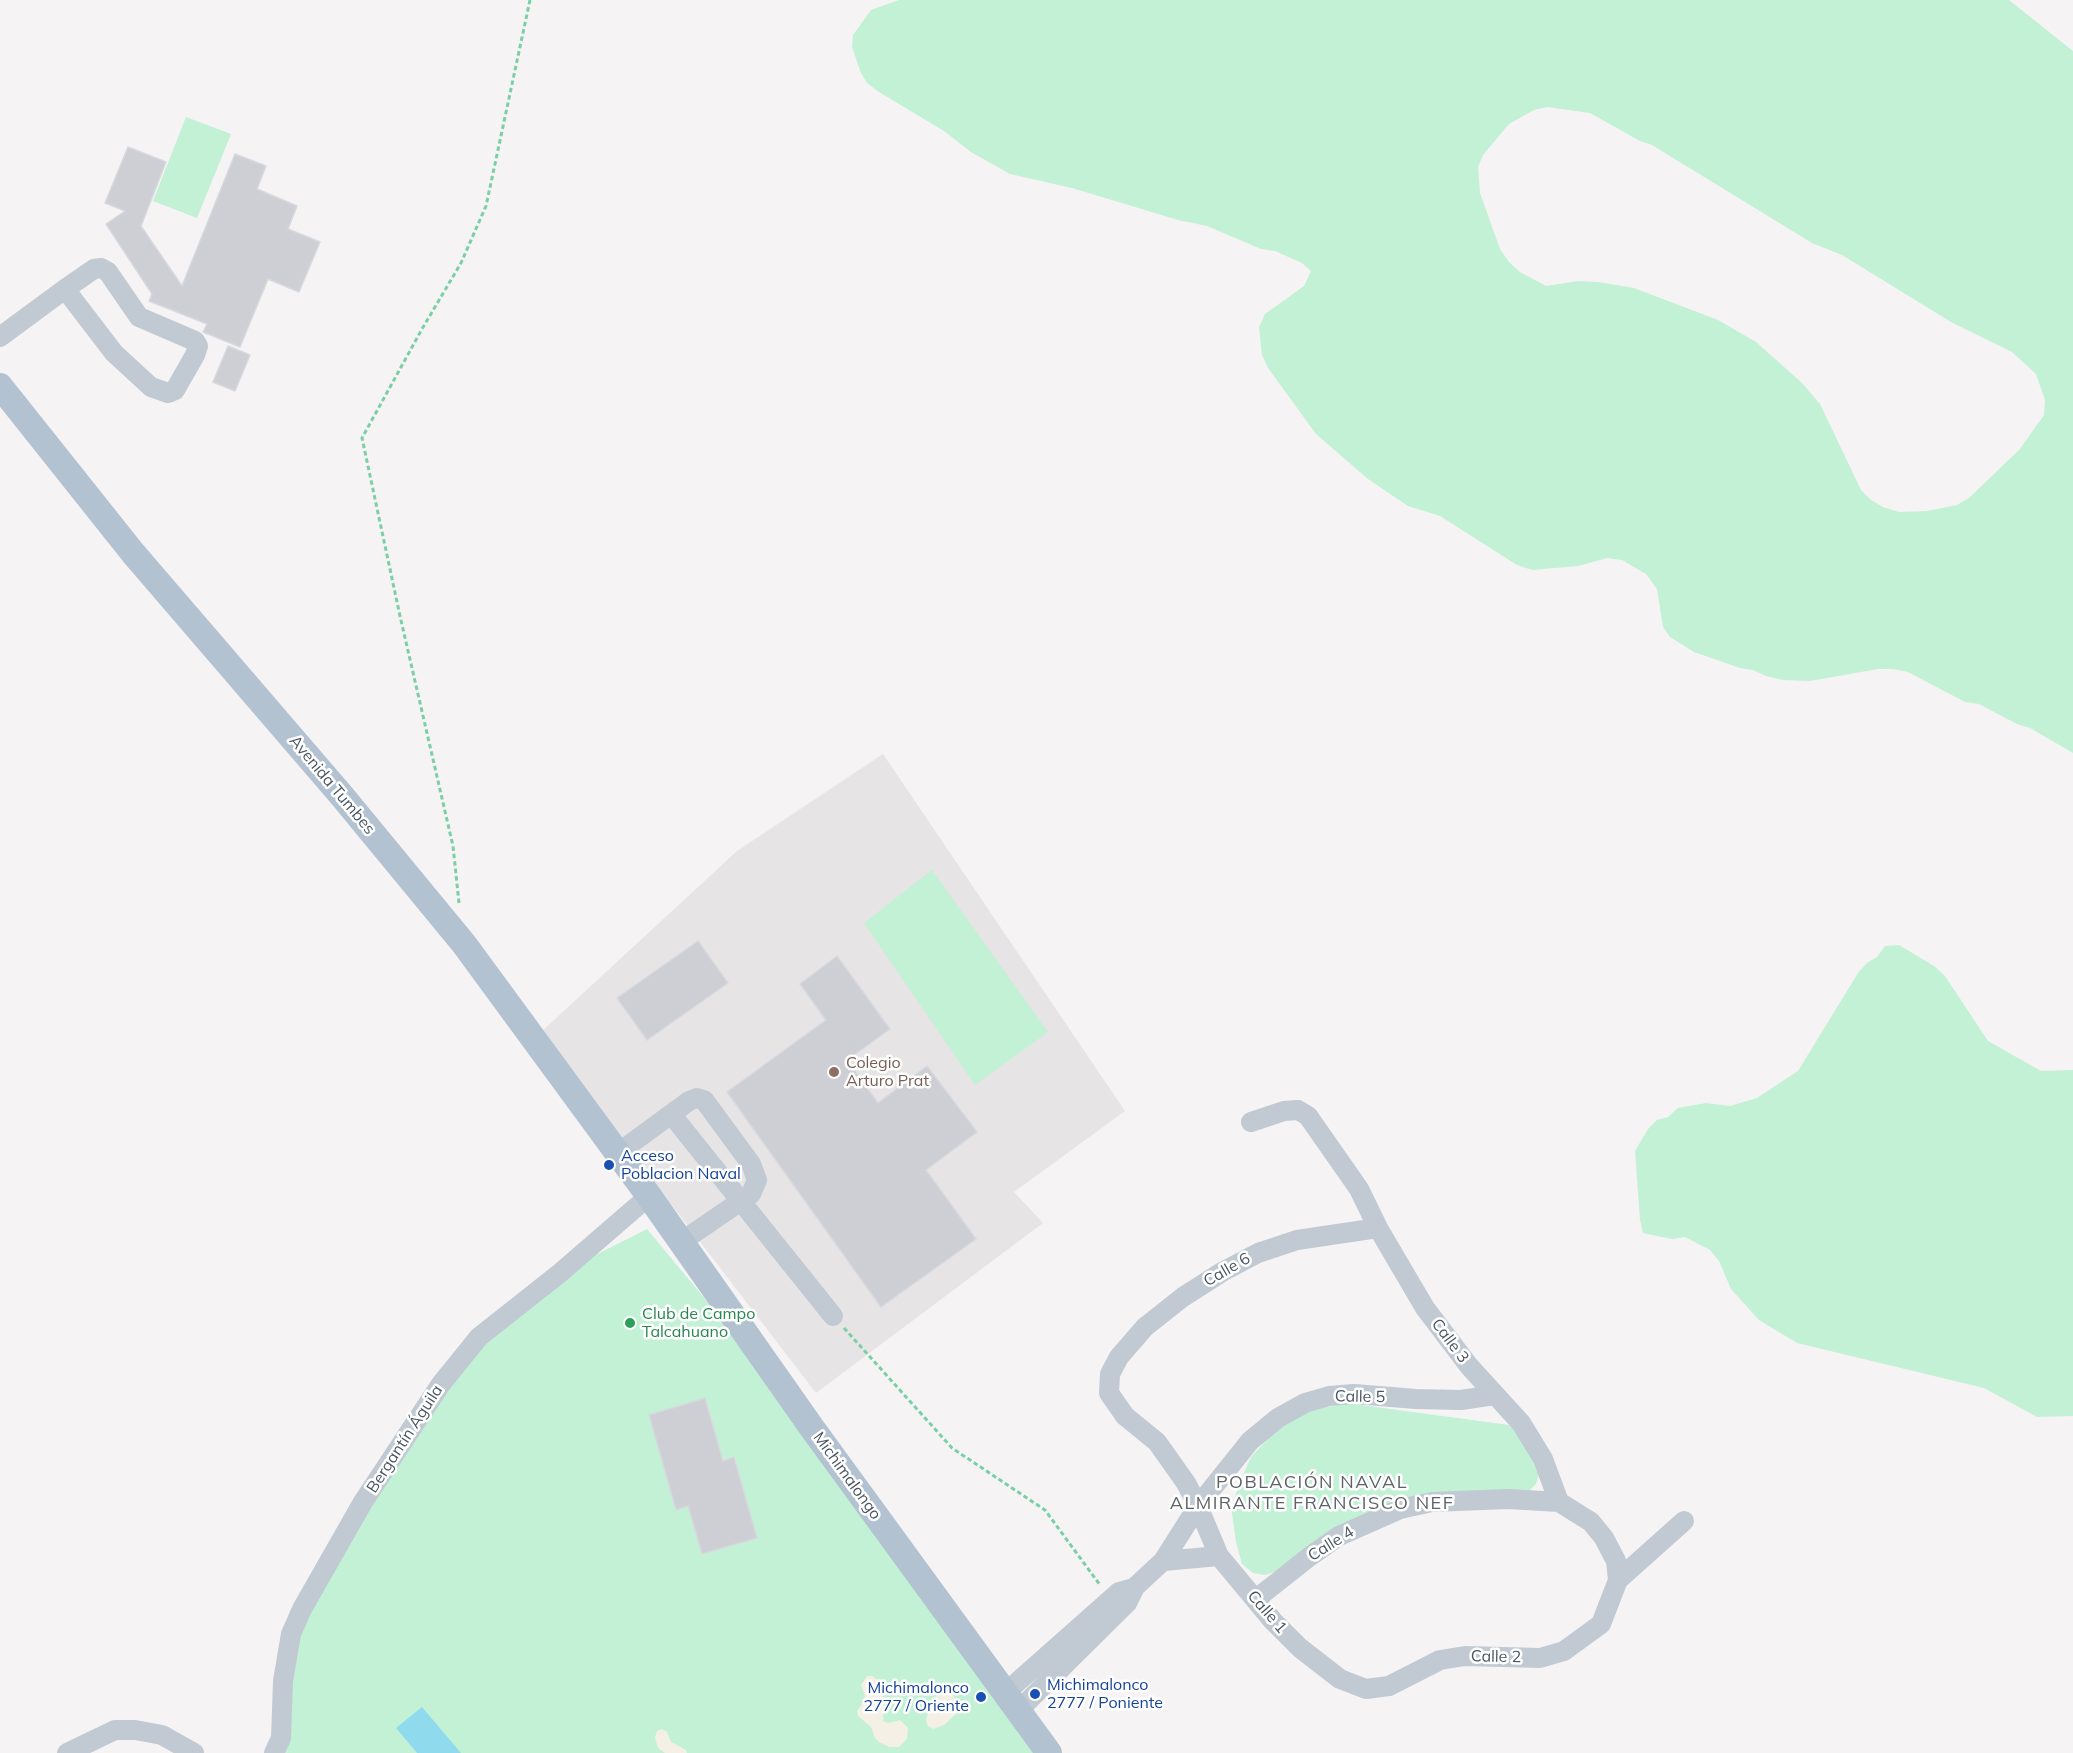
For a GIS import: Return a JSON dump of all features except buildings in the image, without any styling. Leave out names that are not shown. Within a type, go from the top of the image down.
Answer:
[{"type":"main road","name":"Avenida Tumbes","points":[[0,386],[133,553],[342,796],[464,944],[649,1196]]},
{"type":"main road","name":"Michimalongo","points":[[649,1196],[819,1438],[1048,1753]]},
{"type":"street","points":[[0,337],[94,269],[101,268],[108,273],[139,317],[195,341],[198,346],[195,355],[175,390],[168,393],[151,387],[114,352],[65,290]]},
{"type":"street","points":[[618,1153],[671,1113],[697,1098],[704,1100],[751,1164],[757,1180],[751,1194],[681,1242]]},
{"type":"street","name":"Calle 3","points":[[1251,1122],[1284,1111],[1298,1110],[1308,1116],[1359,1189],[1378,1227],[1425,1308],[1469,1366],[1521,1423],[1543,1459],[1559,1502]]},
{"type":"street","points":[[671,1113],[833,1316]]},
{"type":"street","name":"Bergantín Águila","points":[[274,1753],[281,1738],[283,1681],[291,1634],[363,1502],[441,1384],[479,1336],[560,1273],[649,1196]]},
{"type":"street","name":"Calle 6","points":[[1110,1374],[1119,1357],[1145,1327],[1183,1297],[1222,1272],[1258,1253],[1297,1240],[1378,1227]]},
{"type":"street","name":"Calle 1","points":[[1110,1374],[1109,1393],[1125,1416],[1156,1442],[1186,1483],[1219,1556],[1273,1621],[1300,1648],[1340,1679],[1366,1689]]},
{"type":"street","name":"Calle 5","points":[[1198,1506],[1250,1441],[1278,1418],[1305,1403],[1329,1396],[1354,1394],[1461,1400],[1495,1395]]},
{"type":"street","name":"Calle 4","points":[[1256,1599],[1338,1536],[1400,1509],[1431,1502],[1508,1499],[1559,1502]]},
{"type":"street","points":[[1559,1502],[1591,1522],[1604,1538],[1616,1561],[1618,1580]]},
{"type":"street","points":[[1011,1702],[1127,1603],[1135,1587],[1163,1562],[1198,1506]]},
{"type":"street","points":[[1618,1580],[1684,1521]]},
{"type":"street","points":[[1163,1562],[1219,1556]]},
{"type":"street","name":"Calle 2","points":[[1366,1689],[1389,1686],[1440,1660],[1465,1656],[1540,1658],[1564,1651],[1601,1624],[1618,1580]]},
{"type":"street","points":[[1011,1702],[1119,1592],[1135,1587]]},
{"type":"street","points":[[67,1753],[115,1730],[135,1730],[162,1735],[194,1753]]},
{"type":"path","points":[[460,911],[453,846],[362,438],[422,328],[462,262],[486,206],[530,0]]},
{"type":"path","points":[[833,1316],[952,1449],[1045,1510],[1111,1600]]},
{"type":"shaded area","name":"Colegio Arturo Prat","points":[[883,754],[1125,1111],[1014,1192],[1043,1223],[816,1393],[540,1033],[737,851]]},
{"type":"green space","points":[[899,0],[2009,0],[2073,51],[2073,753],[2030,728],[2017,724],[1979,704],[1965,702],[1908,672],[1878,669],[1810,681],[1783,680],[1694,652],[1670,637],[1663,627],[1657,589],[1646,574],[1622,560],[1607,558],[1578,566],[1532,570],[1517,565],[1440,516],[1408,506],[1368,479],[1316,434],[1268,368],[1262,355],[1259,327],[1265,314],[1304,286],[1311,271],[1302,263],[1275,251],[1261,249],[1207,226],[1178,220],[1072,188],[1010,174],[971,152],[944,131],[867,83],[852,47],[853,35],[871,10]],"holes":[[[1547,107],[1590,113],[1640,141],[1652,145],[1812,243],[1842,255],[1951,322],[2012,352],[2036,374],[2045,400],[2044,415],[2020,449],[1969,498],[1957,505],[1927,511],[1899,512],[1883,507],[1861,490],[1820,404],[1802,383],[1756,342],[1718,320],[1634,288],[1578,281],[1546,286],[1520,272],[1500,249],[1480,193],[1478,167],[1483,155],[1509,124],[1534,110]]]},
{"type":"green space","points":[[186,117],[231,134],[197,218],[153,201]]},
{"type":"green space","points":[[932,870],[1048,1032],[975,1085],[864,923]]},
{"type":"green space","points":[[1899,945],[1934,966],[1945,976],[1988,1041],[2041,1071],[2073,1070],[2073,1416],[2037,1417],[1984,1388],[1797,1343],[1759,1320],[1731,1289],[1719,1261],[1710,1250],[1685,1237],[1672,1239],[1643,1233],[1635,1151],[1648,1129],[1657,1120],[1668,1117],[1678,1108],[1706,1103],[1730,1106],[1757,1098],[1798,1071],[1858,973],[1867,963],[1877,957],[1885,946]]},
{"type":"green space","points":[[647,1229],[812,1428],[1049,1753],[274,1753],[291,1634],[479,1337],[560,1273]]},
{"type":"green space","points":[[1346,1403],[1509,1425],[1519,1433],[1539,1474],[1536,1484],[1528,1492],[1419,1497],[1277,1571],[1265,1575],[1253,1573],[1242,1564],[1232,1513],[1237,1489],[1251,1457],[1278,1428],[1304,1412]]},
{"type":"sand","points":[[867,1676],[872,1676],[881,1682],[884,1704],[883,1721],[888,1723],[900,1720],[908,1728],[907,1739],[899,1747],[889,1747],[879,1742],[871,1727],[858,1716],[857,1711],[865,1696],[861,1685]]},
{"type":"sand","points":[[946,1691],[955,1698],[957,1713],[944,1725],[933,1729],[928,1726],[927,1716],[936,1696]]},
{"type":"sand","points":[[662,1729],[667,1732],[671,1742],[686,1750],[687,1753],[665,1753],[658,1748],[655,1737],[657,1731]]},
{"type":"water","points":[[422,1707],[461,1753],[417,1753],[396,1728]]},
{"type":"place","name":"Colegio Arturo Prat","points":[[834,1072]]},
{"type":"place","name":"Acceso Poblacion Naval","points":[[609,1165]]},
{"type":"place","name":"Club de Campo Talcahuano","points":[[630,1323]]},
{"type":"place","name":"Michimalonco 2777 / Poniente","points":[[1035,1694]]},
{"type":"place","name":"Michimalonco 2777 / Oriente","points":[[981,1697]]},
{"type":"district","name":"POBLACIÓN NAVAL ALMIRANTE FRANCISCO NEF","points":[[1312,1493]]}]
